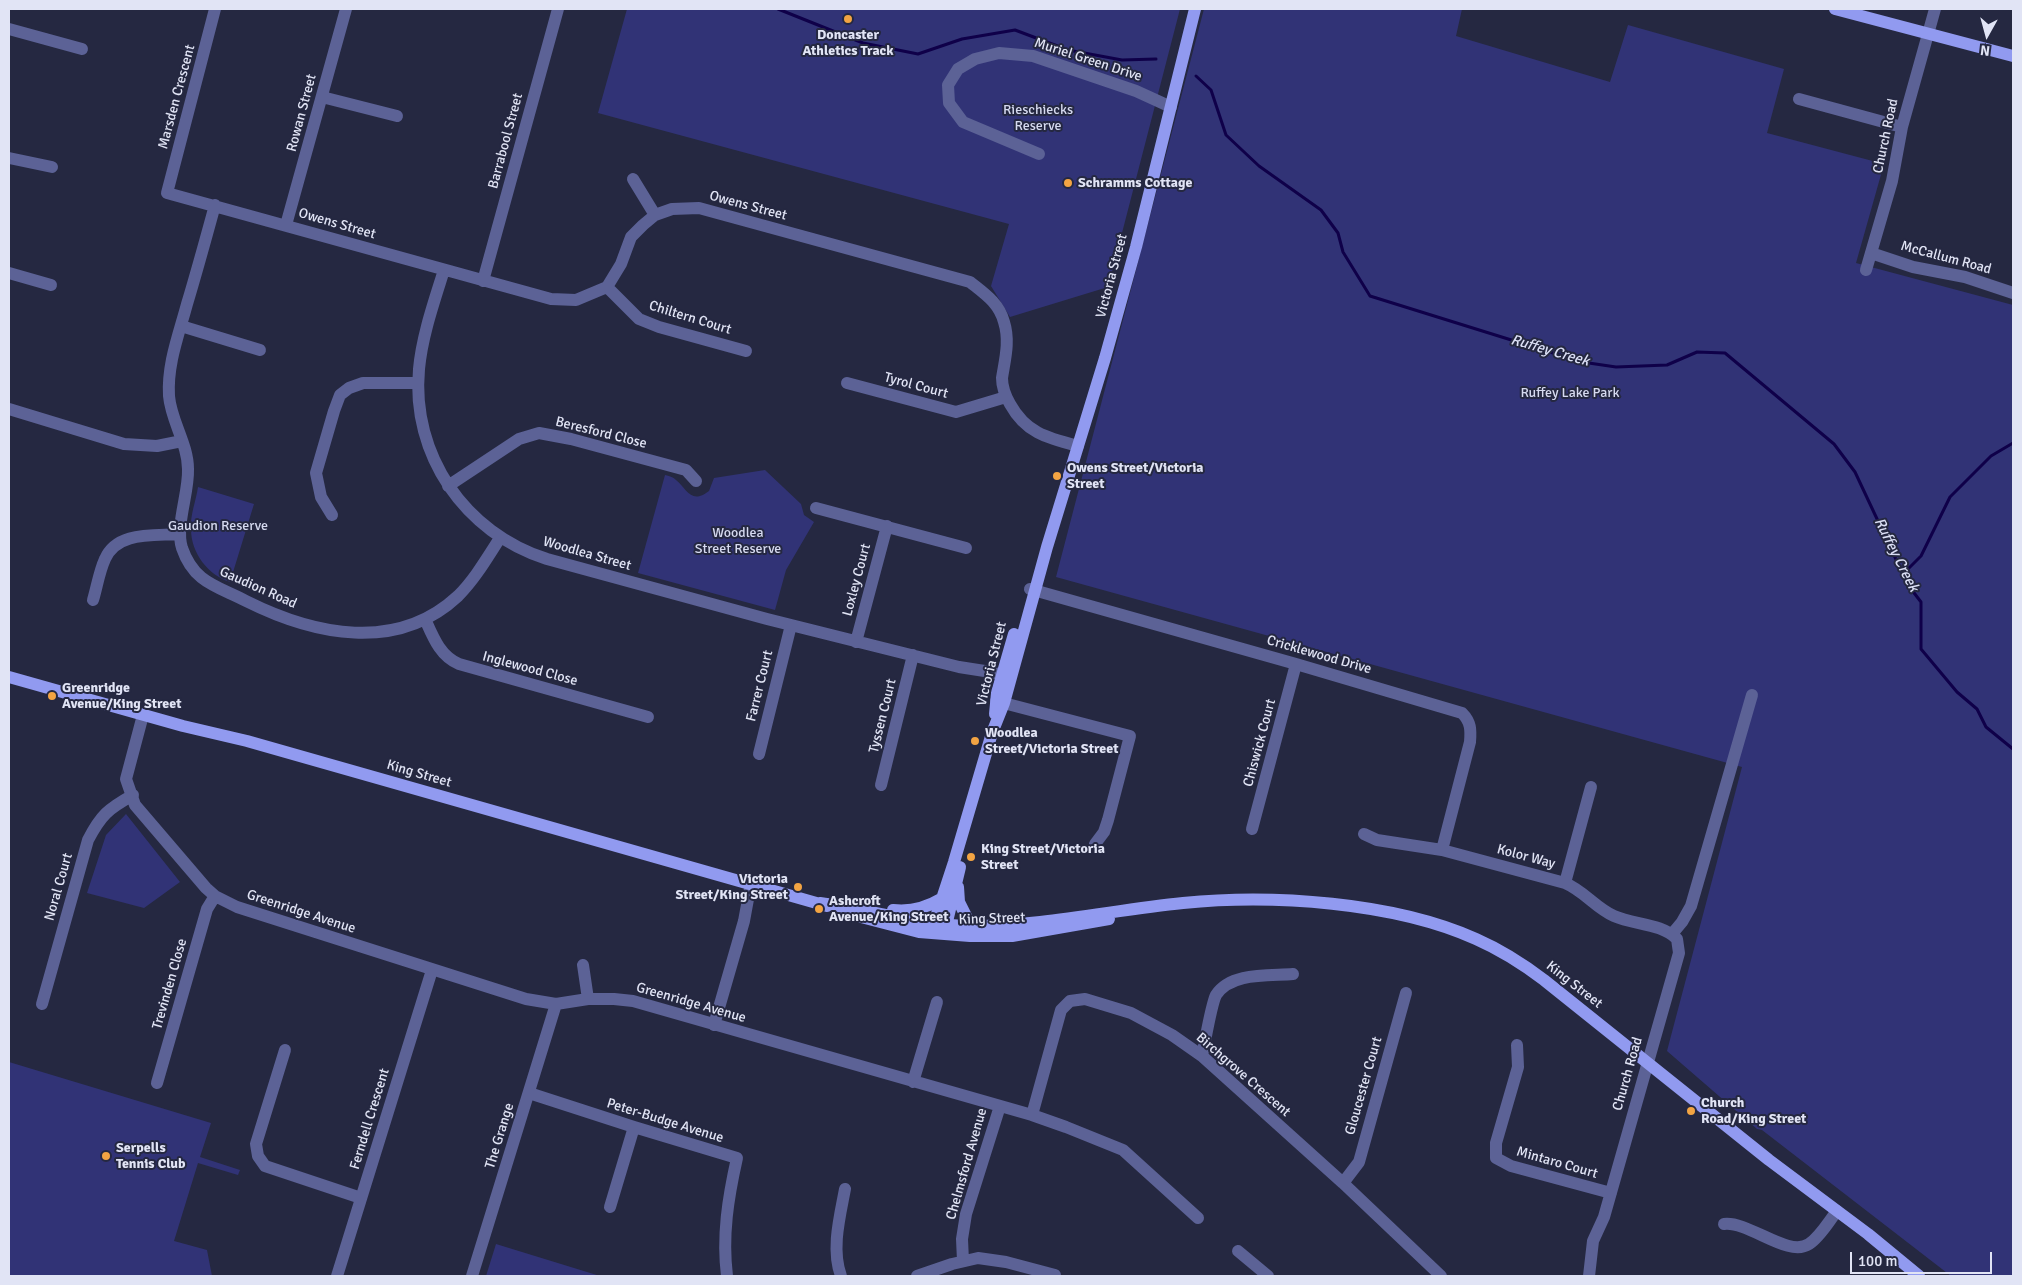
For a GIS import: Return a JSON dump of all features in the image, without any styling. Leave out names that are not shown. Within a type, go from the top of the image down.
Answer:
[{"type":"main road","name":"Victoria Street","points":[[938,929],[957,880],[1004,679],[1047,547],[1132,263],[1195,9]]},
{"type":"main road","points":[[1836,9],[2013,56]]},
{"type":"main road","name":"King Street","points":[[9,677],[143,715],[247,741],[755,884],[820,903],[839,911],[904,929],[938,929],[1025,923],[1203,902],[1265,901],[1353,908],[1390,914],[1440,926],[1491,946],[1522,964],[1919,1276]]},
{"type":"main road","name":"Victoria Street","points":[[938,929],[941,899],[985,761]]},
{"type":"main road","points":[[957,880],[958,898],[971,926]]},
{"type":"main road","points":[[851,907],[900,911],[915,910],[941,899]]},
{"type":"main road","name":"King Street","points":[[820,903],[851,907],[938,929],[1012,936],[1087,924],[1136,910]]},
{"type":"street","name":"Marsden Crescent","points":[[167,193],[215,9]]},
{"type":"street","name":"Rowan Street","points":[[286,226],[346,9]]},
{"type":"street","name":"Barrabool Street","points":[[483,281],[558,9]]},
{"type":"street","name":"Church Road","points":[[1866,270],[1892,181],[1902,127],[1934,9]]},
{"type":"street","points":[[9,29],[82,49]]},
{"type":"street","name":"Muriel Green Drive","points":[[1039,154],[963,122],[949,103],[948,85],[958,69],[975,59],[999,53],[1033,56],[1136,90],[1171,107]]},
{"type":"street","points":[[322,97],[397,116]]},
{"type":"street","points":[[1799,99],[1902,127]]},
{"type":"street","points":[[9,158],[52,167]]},
{"type":"street","points":[[633,179],[655,215]]},
{"type":"street","name":"Owens Street","points":[[167,193],[551,299],[576,300],[607,287],[621,264],[631,237],[655,215],[672,209],[699,208],[970,282],[992,299],[1004,322],[1008,343],[1002,382],[1006,397],[1018,418],[1039,434],[1078,446]]},
{"type":"street","name":"Gaudion Road","points":[[216,206],[170,363],[169,397],[188,467],[180,534],[182,547],[191,565],[200,576],[214,587],[231,593],[273,614],[345,633],[386,632],[425,619],[450,603],[466,587],[500,538]]},
{"type":"street","name":"McCallum Road","points":[[1871,253],[1913,267],[1965,277],[2013,293]]},
{"type":"street","name":"Woodlea Street","points":[[444,270],[421,355],[418,406],[424,434],[434,461],[448,486],[475,518],[500,538],[527,552],[547,559],[791,625],[1004,679]]},
{"type":"street","points":[[9,273],[51,285]]},
{"type":"street","name":"Chiltern Court","points":[[607,287],[639,319],[660,327],[746,351]]},
{"type":"street","points":[[181,326],[260,350]]},
{"type":"street","points":[[332,515],[321,497],[316,473],[340,395],[349,388],[363,383],[418,383]]},
{"type":"street","name":"Tyrol Court","points":[[847,383],[956,412],[1006,397]]},
{"type":"street","points":[[9,409],[124,444],[157,446],[182,441]]},
{"type":"street","name":"Beresford Close","points":[[448,486],[519,439],[539,433],[571,439],[686,470],[696,481]]},
{"type":"street","points":[[816,508],[966,548]]},
{"type":"street","name":"Loxley Court","points":[[856,642],[887,526]]},
{"type":"street","points":[[93,600],[104,559],[114,545],[126,538],[180,534]]},
{"type":"street","name":"Cricklewood Drive","points":[[1033,590],[1462,713],[1468,719],[1471,730],[1470,742],[1442,850]]},
{"type":"street","name":"Inglewood Close","points":[[425,619],[441,650],[453,662],[648,717]]},
{"type":"street","name":"Farrer Court","points":[[759,754],[791,625]]},
{"type":"street","name":"Tyssen Court","points":[[881,785],[914,655]]},
{"type":"street","name":"Chiswick Court","points":[[1252,829],[1296,664]]},
{"type":"street","points":[[1674,937],[1691,906],[1752,695]]},
{"type":"street","points":[[1000,702],[1130,736],[1108,820],[1104,832],[1095,844]]},
{"type":"street","name":"Greenridge Avenue","points":[[143,715],[126,779],[133,795],[134,805],[206,888],[215,896],[237,907],[526,999],[556,1004],[588,999],[633,1001],[1032,1115],[1123,1150],[1198,1218]]},
{"type":"street","points":[[1565,883],[1591,788]]},
{"type":"street","name":"Noral Court","points":[[42,1004],[88,840],[98,821],[111,807],[133,795]]},
{"type":"street","name":"Kolor Way","points":[[1364,834],[1377,840],[1442,850],[1565,883],[1577,888],[1614,916],[1674,937]]},
{"type":"street","points":[[714,1025],[744,921],[756,898],[755,884]]},
{"type":"street","name":"Trevinden Close","points":[[157,1083],[207,909],[215,896]]},
{"type":"street","name":"Church Road","points":[[1590,1272],[1593,1242],[1604,1218],[1679,953],[1674,937]]},
{"type":"street","points":[[583,965],[588,999]]},
{"type":"street","name":"Ferndell Crescent","points":[[338,1276],[432,970]]},
{"type":"street","points":[[1202,1056],[1216,996],[1226,984],[1241,978],[1293,974]]},
{"type":"street","name":"Gloucester Court","points":[[1343,1183],[1359,1162],[1406,993]]},
{"type":"street","name":"Birchgrove Crescent","points":[[1032,1115],[1061,1010],[1070,1001],[1085,999],[1131,1013],[1172,1035],[1202,1056],[1343,1183],[1441,1276]]},
{"type":"street","points":[[914,1082],[937,1002]]},
{"type":"street","name":"The Grange","points":[[472,1276],[556,1004]]},
{"type":"street","name":"Mintaro Court","points":[[1517,1046],[1518,1067],[1491,1161],[1611,1193]]},
{"type":"street","points":[[285,1050],[256,1144],[258,1156],[265,1166],[361,1198]]},
{"type":"street","name":"Peter-Budge Avenue","points":[[529,1093],[737,1158],[726,1218],[724,1252],[727,1276]]},
{"type":"street","name":"Chelmsford Avenue","points":[[963,1261],[962,1239],[966,1214],[1000,1106]]},
{"type":"street","points":[[610,1206],[634,1127]]},
{"type":"street","points":[[841,1276],[837,1252],[838,1227],[845,1189]]},
{"type":"street","points":[[1724,1224],[1740,1225],[1784,1245],[1800,1248],[1812,1242],[1837,1211]]},
{"type":"street","points":[[1238,1251],[1268,1276]]},
{"type":"street","points":[[916,1276],[978,1258],[1006,1262],[1055,1276]]},
{"type":"green space","name":"Rieschiecks Reserve","points":[[627,9],[1180,9],[1108,287],[1010,317],[991,286],[1009,224],[598,113]]},
{"type":"green space","name":"Ruffey Lake Park","points":[[1204,9],[1462,9],[1456,36],[1610,82],[1628,25],[1784,69],[1767,133],[1884,164],[1856,263],[2013,305],[2013,1276],[1951,1276],[1762,1130],[1757,1129],[1667,1051],[1742,767],[1056,577]]},
{"type":"green space","name":"Woodlea Street Reserve","points":[[765,470],[801,504],[804,515],[814,522],[786,570],[775,610],[638,573],[665,475],[675,479],[690,494],[698,496],[709,491],[714,478]]},
{"type":"green space","name":"Gaudion Reserve","points":[[198,487],[254,504],[230,582],[215,574],[202,562],[194,546],[191,524]]},
{"type":"green space","points":[[126,814],[180,882],[144,908],[87,893],[106,835]]},
{"type":"green space","points":[[9,1062],[211,1123],[200,1157],[240,1170],[238,1175],[198,1163],[174,1241],[207,1250],[212,1276],[9,1276]]},
{"type":"green space","points":[[496,1244],[600,1276],[486,1276]]},
{"type":"waterway","name":"Ruffey Creek","points":[[778,9],[863,43],[918,54],[962,39],[1015,30],[1068,50],[1122,60],[1156,59]]},
{"type":"waterway","name":"Ruffey Creek","points":[[1196,76],[1211,90],[1226,135],[1259,166],[1321,210],[1338,233],[1343,252],[1370,296],[1582,362],[1616,367],[1667,365],[1697,352],[1725,353],[1834,444],[1855,472],[1908,585],[1921,602],[1921,649],[1957,692],[1977,709],[1986,727],[2013,749]]},
{"type":"waterway","points":[[1903,574],[1921,556],[1950,497],[1991,456],[2013,443]]},
{"type":"place","name":"Doncaster Athletics Track","points":[[848,19]]},
{"type":"place","name":"Schramms Cottage","points":[[1068,183]]},
{"type":"place","name":"Owens Street/Victoria Street","points":[[1057,476]]},
{"type":"place","name":"Greenridge Avenue/King Street","points":[[52,696]]},
{"type":"place","name":"Woodlea Street/Victoria Street","points":[[975,741]]},
{"type":"place","name":"King Street/Victoria Street","points":[[971,857]]},
{"type":"place","name":"Victoria Street/King Street","points":[[798,887]]},
{"type":"place","name":"Ashcroft Avenue/King Street","points":[[819,909]]},
{"type":"place","name":"Church Road/King Street","points":[[1691,1111]]},
{"type":"place","name":"Serpells Tennis Club","points":[[106,1156]]}]
